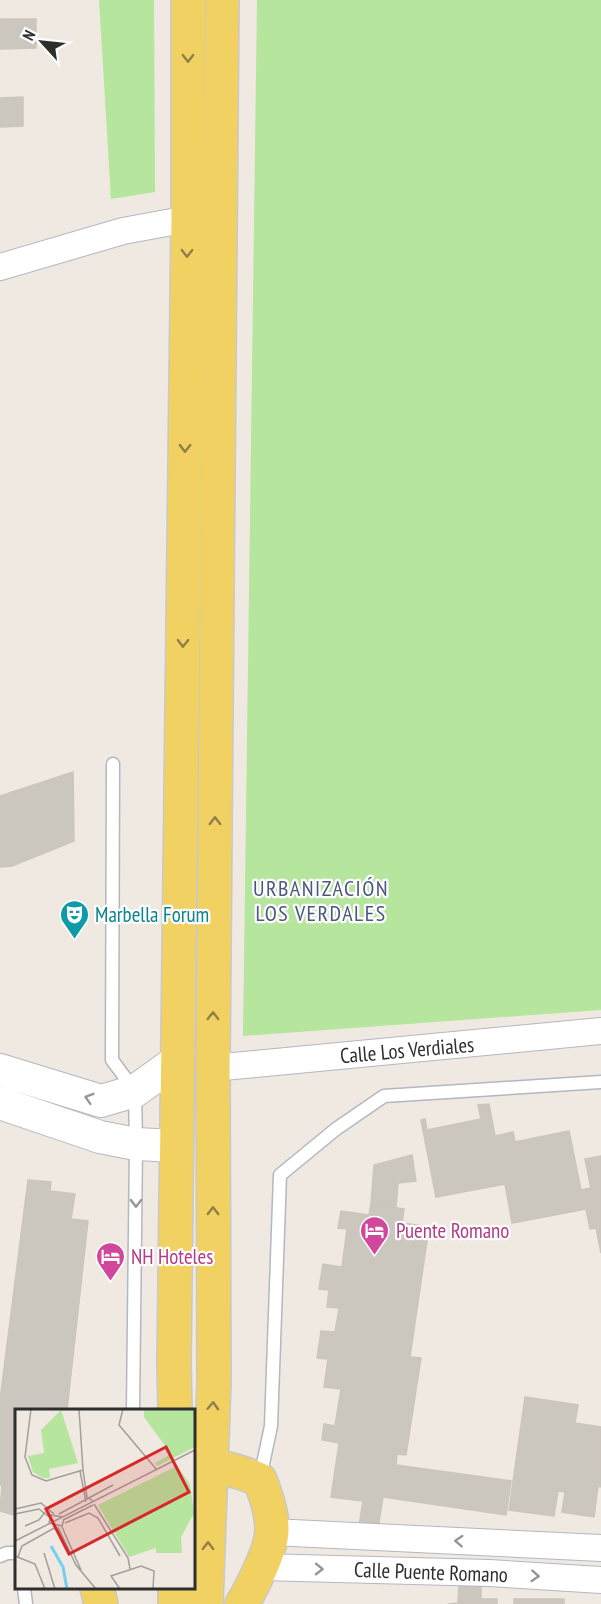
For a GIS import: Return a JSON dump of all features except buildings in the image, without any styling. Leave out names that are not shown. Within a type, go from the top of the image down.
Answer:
[{"type":"main road","points":[[175,1409],[176,1146],[188,219],[188,0]]},
{"type":"main road","points":[[206,1604],[202,1464],[214,1381],[213,1068],[222,0]]},
{"type":"main road","points":[[202,1464],[240,1470],[260,1480],[269,1503],[272,1532],[252,1592]]},
{"type":"main road","points":[[97,1589],[101,1604]]},
{"type":"street","points":[[0,267],[123,231],[188,219]]},
{"type":"street","name":"Calle Los Verdiales","points":[[213,1068],[601,1031]]},
{"type":"street","points":[[0,1070],[100,1101],[135,1091],[178,1060]]},
{"type":"street","points":[[0,1103],[100,1137],[136,1144],[176,1146]]},
{"type":"street","name":"Calle Puente Romano","points":[[272,1532],[601,1548]]},
{"type":"street","points":[[489,1542],[489,1573]]},
{"type":"street","name":"Calle Puente Romano","points":[[252,1592],[489,1573],[601,1580]]},
{"type":"lane","points":[[113,764],[112,1060],[135,1091],[133,1409]]},
{"type":"lane","points":[[260,1480],[271,1426],[280,1175],[336,1129],[384,1096],[601,1082]]},
{"type":"lane","points":[[0,1556],[15,1553]]},
{"type":"lane","points":[[24,1589],[26,1604]]},
{"type":"green space","points":[[99,0],[154,0],[155,192],[111,199]]},
{"type":"green space","points":[[257,0],[601,0],[601,1010],[243,1036]]},
{"type":"place","name":"Marbella Forum","points":[[74,940]]},
{"type":"place","name":"Puente Romano","points":[[375,1256]]},
{"type":"place","name":"NH Hoteles","points":[[110,1282]]},
{"type":"district","name":"URBANIZACIÓN LOS VERDALES","points":[[321,900]]}]
